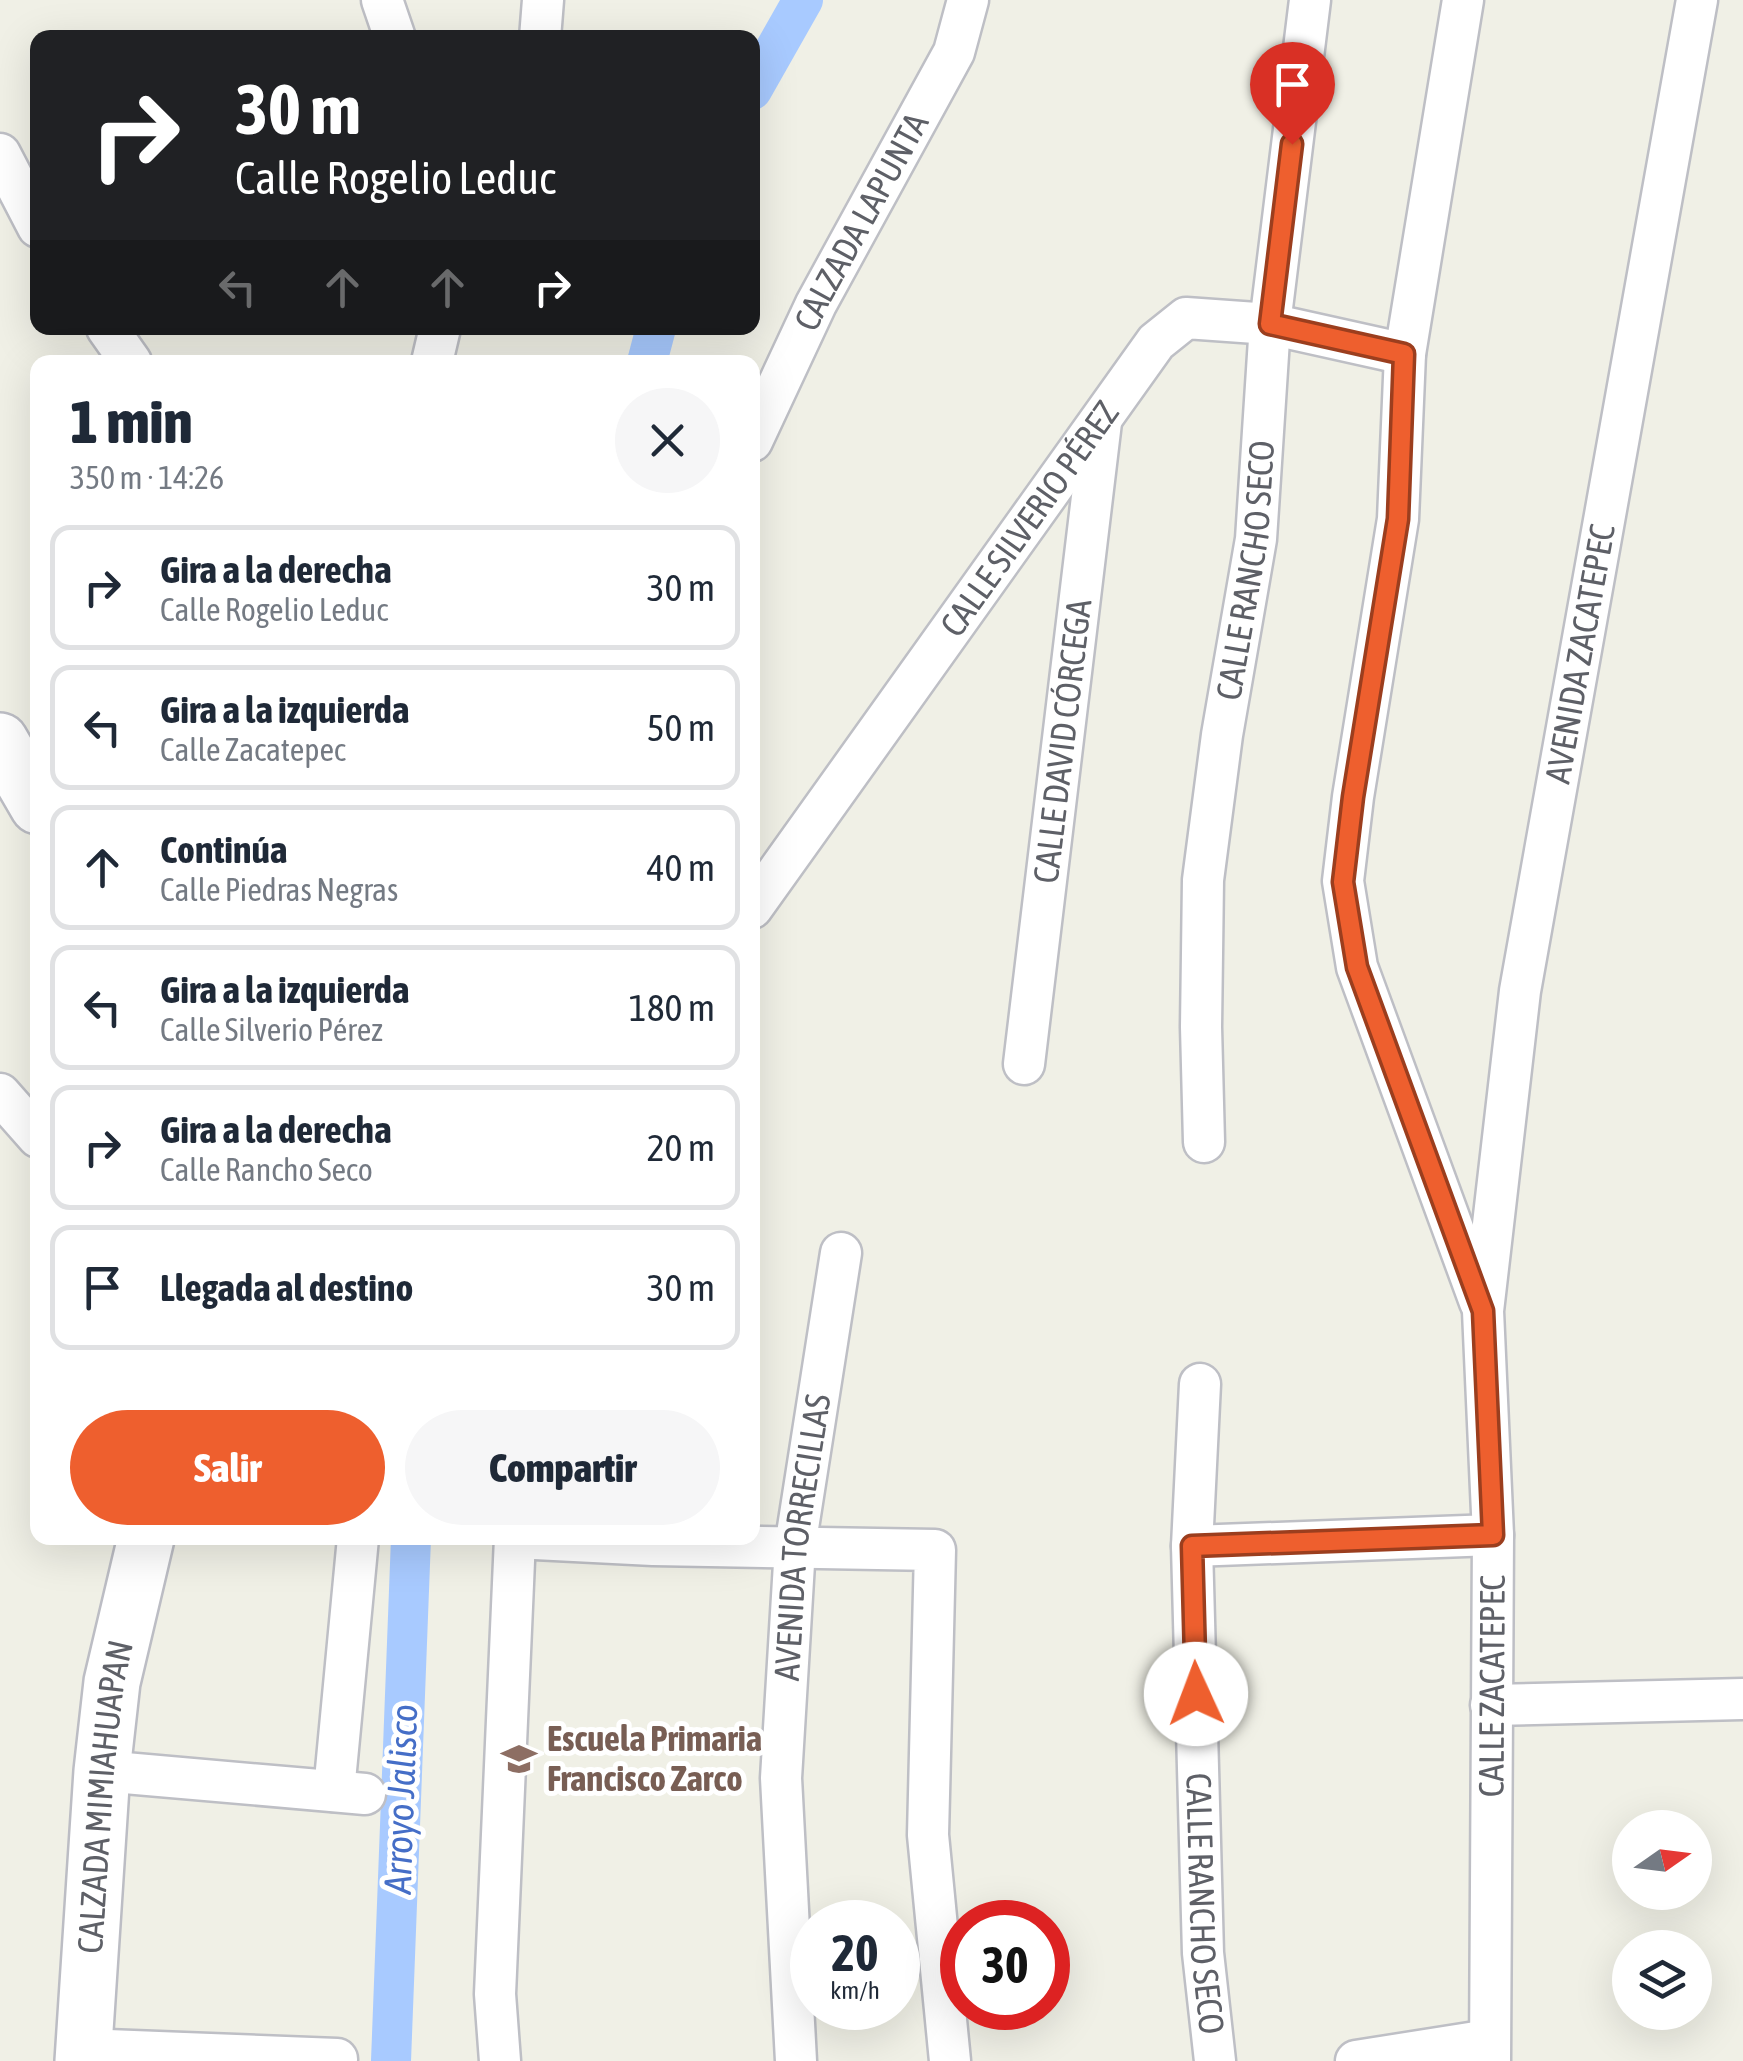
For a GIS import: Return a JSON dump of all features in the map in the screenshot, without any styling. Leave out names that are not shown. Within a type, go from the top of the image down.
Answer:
[{"type":"main road","points":[[0,741],[30,792]]},
{"type":"main road","name":"CALZADA MIMIAHUAPAN","points":[[83,2055],[102,1771],[112,1682],[144,1545]]},
{"type":"street","points":[[382,0],[392,30]]},
{"type":"street","points":[[541,30],[543,0]]},
{"type":"street","name":"CALZADA LAPUNTA","points":[[760,424],[816,304],[954,52],[968,0]]},
{"type":"street","name":"CALLE RANCHO SECO","points":[[1204,1142],[1203,880],[1222,735],[1256,539],[1270,324],[1310,0]]},
{"type":"street","points":[[1462,0],[1404,354],[1398,519],[1343,882],[1357,967],[1483,1311]]},
{"type":"street","name":"AVENIDA ZACATEPEC","points":[[1483,1311],[1520,991],[1697,0]]},
{"type":"street","points":[[0,146],[30,167]]},
{"type":"street","points":[[0,154],[30,212]]},
{"type":"street","name":"CALLE SILVERIO PÉREZ","points":[[760,897],[1156,342],[1186,318],[1270,324],[1404,354]]},
{"type":"street","name":"CALLE DAVID CÓRCEGA","points":[[1024,1064],[1102,418]]},
{"type":"street","points":[[0,1094],[30,1127]]},
{"type":"street","name":"AVENIDA TORRECILLAS","points":[[796,2061],[781,1778],[795,1547],[841,1253]]},
{"type":"street","name":"CALLE ZACATEPEC","points":[[1483,1311],[1493,1535],[1490,2050]]},
{"type":"street","name":"CALLE RANCHO SECO","points":[[1200,1384],[1192,1546],[1204,1953],[1214,2061]]},
{"type":"street","points":[[1192,1546],[1493,1535]]},
{"type":"street","points":[[102,1771],[350,1792],[358,1545]]},
{"type":"street","points":[[500,2061],[495,1994],[515,1545]]},
{"type":"street","points":[[733,1545],[935,1550],[928,1834],[950,2061]]},
{"type":"street","points":[[1491,1706],[1743,1699]]},
{"type":"street","points":[[1356,2061],[1490,2050]]},
{"type":"street","points":[[83,2055],[337,2059]]},
{"type":"waterway","name":"Arroyo Jalisco","points":[[760,76],[803,0]]},
{"type":"waterway","name":"Arroyo Jalisco","points":[[649,355],[654,335]]},
{"type":"waterway","name":"Arroyo Jalisco","points":[[391,2061],[411,1545]]},
{"type":"place","name":"Escuela Primaria Francisco Zarco","points":[[519,1759]]},
{"type":"route","points":[[1196,1694],[1192,1546],[1493,1535],[1483,1311],[1357,967],[1343,882],[1398,519],[1404,354],[1270,324],[1292,144]]}]
